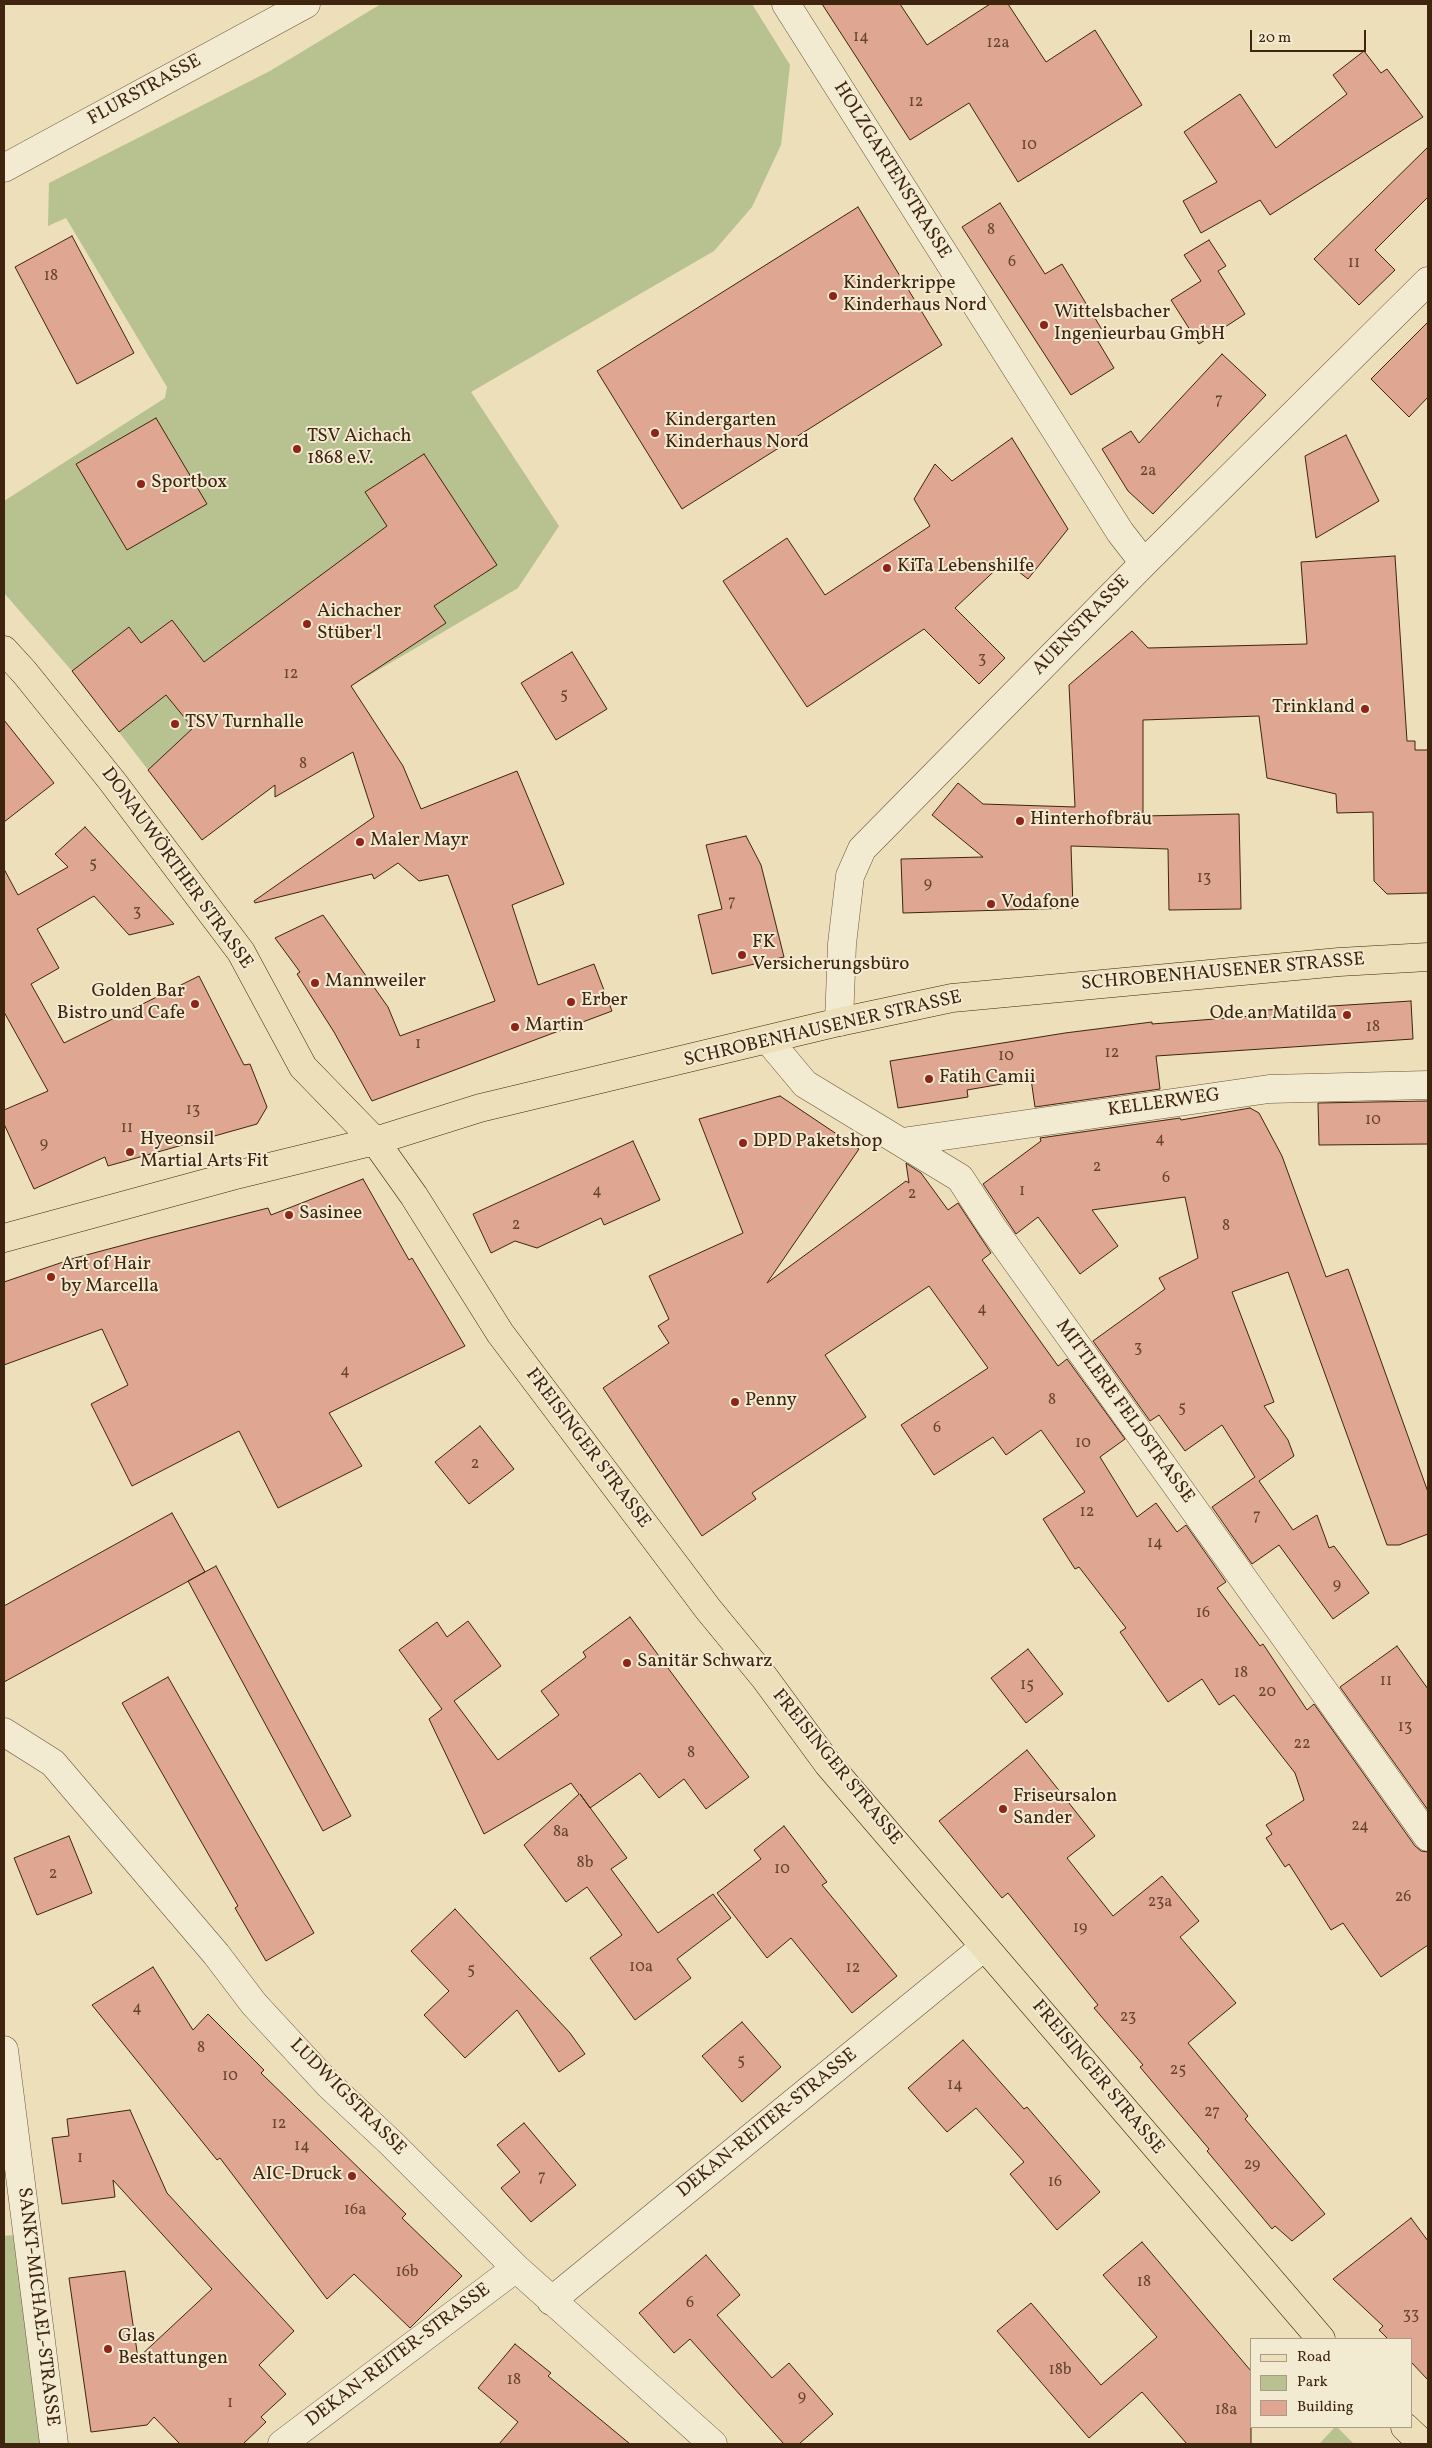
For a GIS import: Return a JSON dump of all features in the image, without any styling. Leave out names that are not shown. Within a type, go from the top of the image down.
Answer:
[{"type":"main road","name":"DONAUWÖRTHER STRASSE","points":[[4,650],[112,781],[241,952],[303,1067],[375,1141]]},
{"type":"main road","name":"SCHROBENHAUSENER STRASSE","points":[[4,1238],[232,1176],[375,1141],[480,1108],[769,1041],[839,1022],[952,998],[1339,962],[1428,957]]},
{"type":"main road","name":"FREISINGER STRASSE","points":[[375,1141],[414,1196],[510,1347],[708,1609],[764,1677],[828,1764],[1320,2338]]},
{"type":"main road","points":[[1406,2428],[1423,2444]]},
{"type":"street","name":"HOLZGARTENSTRASSE","points":[[786,4],[1120,532],[1144,563]]},
{"type":"street","name":"FLURSTRASSE","points":[[4,168],[290,7]]},
{"type":"street","name":"AUENSTRASSE","points":[[839,1022],[842,944],[850,876],[862,849],[1144,563],[1428,281]]},
{"type":"street","name":"MITTLERE FELDSTRASSE","points":[[769,1041],[805,1084],[960,1178],[992,1227],[1428,1837]]},
{"type":"street","name":"KELLERWEG","points":[[902,1142],[1269,1089],[1428,1085]]},
{"type":"street","name":"LUDWIGSTRASSE","points":[[4,1732],[53,1763],[216,1954],[254,2004],[329,2085],[391,2142],[551,2301],[714,2444]]},
{"type":"street","name":"DEKAN-REITER-STRASSE","points":[[551,2301],[984,1947]]},
{"type":"street","name":"SANKT-MICHAEL-STRASSE","points":[[4,2050],[54,2444]]},
{"type":"street","name":"DEKAN-REITER-STRASSE","points":[[282,2444],[516,2268]]},
{"type":"green space","name":"TSV Aichach 1868 e.V.","points":[[381,4],[752,4],[790,65],[781,145],[752,207],[714,251],[471,392],[559,526],[518,588],[351,686],[275,744],[275,785],[202,840],[72,671],[4,593],[4,501],[165,398],[167,387],[66,218],[48,226],[49,183],[270,71]]},
{"type":"green space","points":[[13,2235],[42,2444],[4,2444],[4,2236]]},
{"type":"green space","points":[[1334,2428],[1338,2428],[1354,2444],[1319,2444]]},
{"type":"building","points":[[822,4],[900,4],[927,45],[990,4],[1008,4],[1046,62],[1095,30],[1142,105],[1018,182],[969,103],[910,140]]},
{"type":"building","points":[[1364,51],[1381,73],[1387,69],[1423,117],[1270,215],[1260,200],[1201,233],[1183,201],[1217,182],[1184,132],[1240,94],[1276,148],[1347,94],[1333,75]]},
{"type":"building","points":[[1428,147],[1428,197],[1375,250],[1395,270],[1359,305],[1314,259]]},
{"type":"building","points":[[1000,203],[1045,274],[1062,264],[1104,333],[1096,338],[1114,368],[1071,395],[962,227]]},
{"type":"building","points":[[858,207],[942,345],[682,509],[597,371]]},
{"type":"building","points":[[72,236],[134,353],[77,384],[15,267]]},
{"type":"building","points":[[1209,240],[1226,266],[1218,271],[1245,314],[1199,344],[1171,300],[1201,281],[1184,255]]},
{"type":"building","points":[[1428,322],[1428,397],[1409,417],[1371,379]]},
{"type":"building","points":[[1222,354],[1266,395],[1153,514],[1128,491],[1102,449],[1131,431],[1139,443]]},
{"type":"building","name":"Sportbox","points":[[156,418],[207,504],[127,550],[76,464]]},
{"type":"building","points":[[1346,435],[1379,501],[1316,538],[1305,456]]},
{"type":"building","points":[[1012,438],[1068,529],[1028,579],[1005,561],[955,608],[1005,658],[979,684],[924,629],[807,707],[723,581],[787,538],[825,595],[930,526],[914,499],[935,464],[952,481]]},
{"type":"building","points":[[424,454],[497,565],[434,606],[446,623],[351,686],[403,766],[421,809],[517,771],[564,884],[512,905],[538,985],[594,964],[612,1011],[372,1101],[334,1032],[297,974],[300,972],[275,938],[323,915],[388,1007],[400,1036],[495,1001],[448,875],[419,881],[398,863],[374,879],[372,874],[255,903],[254,901],[374,817],[353,752],[275,797],[275,785],[202,840],[148,770],[193,728],[166,695],[119,732],[72,671],[129,627],[141,643],[172,620],[204,662],[387,526],[365,492]]},
{"type":"building","points":[[1395,556],[1407,741],[1415,741],[1415,750],[1428,750],[1428,893],[1387,894],[1374,881],[1373,812],[1337,813],[1336,794],[1267,778],[1259,716],[1143,720],[1143,816],[1239,814],[1241,909],[1169,910],[1168,849],[1071,846],[1073,908],[903,913],[901,859],[983,857],[932,815],[958,783],[983,804],[1075,807],[1069,685],[1132,631],[1148,648],[1307,644],[1301,562]]},
{"type":"building","points":[[572,652],[607,709],[556,740],[521,683]]},
{"type":"building","points":[[4,720],[54,783],[4,822]]},
{"type":"building","points":[[85,827],[174,924],[129,935],[94,896],[37,929],[59,968],[31,984],[64,1043],[199,976],[244,1065],[250,1064],[267,1107],[257,1124],[108,1166],[105,1157],[34,1189],[4,1124],[4,1110],[48,1091],[4,1012],[4,869],[18,895],[68,867],[55,854]]},
{"type":"building","points":[[746,836],[761,865],[784,957],[712,974],[698,915],[722,909],[706,845]]},
{"type":"building","points":[[1411,1001],[1413,1039],[1156,1056],[1160,1089],[1035,1107],[1031,1079],[967,1090],[968,1097],[898,1108],[890,1061],[1065,1033],[1152,1022],[1152,1024],[1252,1016],[1251,1011]]},
{"type":"building","points":[[780,1096],[859,1149],[767,1283],[906,1181],[909,1183],[906,1163],[921,1173],[948,1210],[958,1203],[991,1253],[982,1260],[1058,1366],[1067,1359],[1125,1439],[1100,1457],[1137,1517],[1156,1503],[1177,1532],[1186,1525],[1226,1582],[1217,1588],[1260,1646],[1263,1644],[1307,1710],[1314,1704],[1415,1846],[1421,1851],[1428,1852],[1428,1945],[1381,1977],[1343,1923],[1331,1930],[1289,1864],[1285,1867],[1266,1838],[1272,1834],[1266,1825],[1304,1800],[1295,1773],[1234,1695],[1219,1705],[1202,1679],[1168,1702],[1120,1632],[1126,1628],[1079,1567],[1075,1569],[1043,1519],[1085,1492],[1041,1430],[1006,1455],[993,1437],[934,1475],[901,1425],[988,1368],[929,1286],[825,1355],[866,1417],[752,1493],[756,1499],[702,1536],[603,1388],[669,1343],[658,1326],[669,1319],[649,1276],[743,1233],[699,1119]]},
{"type":"building","points":[[1428,1101],[1428,1144],[1319,1145],[1318,1103]]},
{"type":"building","points":[[1250,1108],[1259,1113],[1282,1156],[1326,1277],[1348,1269],[1428,1492],[1428,1534],[1399,1545],[1387,1545],[1288,1272],[1232,1292],[1274,1402],[1264,1406],[1288,1440],[1294,1456],[1259,1481],[1293,1530],[1317,1515],[1329,1548],[1334,1546],[1369,1593],[1333,1619],[1279,1545],[1252,1564],[1212,1507],[1255,1477],[1222,1425],[1185,1451],[1159,1415],[1150,1421],[1093,1341],[1165,1289],[1159,1278],[1198,1258],[1185,1197],[1092,1210],[1118,1246],[1080,1274],[1038,1217],[1016,1234],[983,1184],[1041,1141],[1040,1138],[1180,1118],[1181,1120]]},
{"type":"building","points":[[633,1141],[660,1200],[604,1225],[601,1218],[537,1248],[515,1241],[491,1253],[473,1214]]},
{"type":"building","points":[[363,1179],[409,1260],[412,1258],[465,1346],[329,1413],[362,1466],[278,1508],[239,1431],[132,1486],[91,1404],[128,1385],[102,1329],[4,1365],[4,1282],[75,1258],[268,1208],[271,1215]]},
{"type":"building","points":[[480,1426],[514,1469],[469,1504],[435,1462]]},
{"type":"building","points":[[172,1513],[205,1572],[4,1682],[4,1606]]},
{"type":"building","points":[[216,1566],[351,1816],[323,1831],[188,1581]]},
{"type":"building","points":[[630,1617],[749,1777],[706,1809],[684,1779],[659,1798],[640,1773],[590,1808],[627,1858],[611,1869],[658,1933],[713,1894],[731,1918],[677,1959],[691,1978],[635,2020],[590,1958],[622,1935],[587,1887],[566,1902],[524,1845],[579,1794],[571,1783],[484,1834],[429,1719],[442,1709],[399,1650],[437,1622],[447,1637],[468,1621],[501,1666],[454,1701],[498,1760],[559,1715],[541,1691],[586,1657],[583,1652]]},
{"type":"building","points":[[1397,1646],[1428,1689],[1428,1810],[1340,1687]]},
{"type":"building","points":[[1028,1649],[1063,1694],[1026,1723],[991,1678]]},
{"type":"building","points":[[168,1677],[314,1933],[266,1961],[235,1908],[238,1906],[122,1703]]},
{"type":"building","points":[[1027,1750],[1095,1836],[1067,1858],[1113,1916],[1162,1876],[1199,1921],[1180,1937],[1236,2003],[1188,2043],[1248,2116],[1245,2119],[1325,2214],[1292,2241],[1275,2226],[1272,2229],[1207,2151],[1209,2149],[1140,2067],[1143,2065],[1094,2008],[1098,2005],[1008,1893],[1002,1898],[939,1821]]},
{"type":"building","points":[[784,1826],[827,1882],[822,1885],[897,1976],[852,2013],[791,1938],[767,1958],[717,1893],[761,1859],[754,1850]]},
{"type":"building","points":[[69,1836],[92,1893],[37,1915],[14,1858]]},
{"type":"building","points":[[455,1909],[570,2033],[585,2054],[559,2072],[517,2010],[465,2058],[424,2015],[449,1991],[411,1951]]},
{"type":"building","points":[[153,1967],[193,2030],[208,2014],[264,2070],[261,2073],[406,2214],[402,2218],[462,2276],[410,2328],[354,2274],[327,2299],[220,2158],[217,2160],[92,2005]]},
{"type":"building","points":[[742,2022],[781,2067],[742,2102],[702,2056]]},
{"type":"building","points":[[963,2040],[1024,2109],[1027,2107],[1100,2192],[1057,2230],[1010,2174],[1024,2162],[976,2108],[947,2132],[908,2088]]},
{"type":"building","points":[[130,2110],[167,2193],[294,2331],[259,2365],[286,2394],[261,2417],[266,2422],[243,2444],[180,2444],[154,2417],[147,2425],[91,2432],[69,2278],[125,2271],[138,2358],[212,2289],[113,2180],[115,2197],[62,2204],[52,2138],[69,2136],[67,2119]]},
{"type":"building","points":[[524,2123],[576,2185],[531,2222],[501,2188],[520,2172],[497,2145]]},
{"type":"building","points":[[1411,2218],[1428,2241],[1428,2380],[1412,2363],[1412,2338],[1387,2338],[1379,2330],[1383,2326],[1333,2279]]},
{"type":"building","points":[[1142,2242],[1250,2370],[1251,2444],[1187,2444],[1142,2392],[1089,2438],[997,2331],[1031,2303],[1101,2385],[1157,2337],[1103,2275]]},
{"type":"building","points":[[706,2255],[740,2295],[717,2315],[772,2378],[789,2363],[833,2414],[799,2444],[784,2444],[690,2339],[674,2353],[639,2313]]},
{"type":"building","points":[[515,2344],[551,2373],[548,2376],[630,2444],[499,2444],[518,2422],[478,2388]]},
{"type":"place","name":"Kinderkrippe Kinderhaus Nord","points":[[833,296]]},
{"type":"place","name":"Wittelsbacher Ingenieurbau GmbH","points":[[1044,325]]},
{"type":"place","name":"Kindergarten Kinderhaus Nord","points":[[655,433]]},
{"type":"place","name":"TSV Aichach 1868 e.V.","points":[[297,449]]},
{"type":"place","name":"Sportbox","points":[[141,484]]},
{"type":"place","name":"KiTa Lebenshilfe","points":[[887,568]]},
{"type":"place","name":"Aichacher Stüber'l","points":[[307,624]]},
{"type":"place","name":"Trinkland","points":[[1365,709]]},
{"type":"place","name":"TSV Turnhalle","points":[[175,724]]},
{"type":"place","name":"Hinterhofbräu","points":[[1020,821]]},
{"type":"place","name":"Maler Mayr","points":[[360,842]]},
{"type":"place","name":"Vodafone","points":[[991,904]]},
{"type":"place","name":"FK Versicherungsbüro","points":[[742,955]]},
{"type":"place","name":"Mannweiler","points":[[315,983]]},
{"type":"place","name":"Erber","points":[[571,1002]]},
{"type":"place","name":"Golden Bar Bistro und Cafe","points":[[195,1004]]},
{"type":"place","name":"Ode an Matilda","points":[[1347,1015]]},
{"type":"place","name":"Martin","points":[[515,1027]]},
{"type":"place","name":"Fatih Camii","points":[[929,1079]]},
{"type":"place","name":"DPD Paketshop","points":[[743,1143]]},
{"type":"place","name":"Hyeonsil Martial Arts Fit","points":[[130,1152]]},
{"type":"place","name":"Sasinee","points":[[289,1215]]},
{"type":"place","name":"Art of Hair by Marcella","points":[[51,1277]]},
{"type":"place","name":"Penny","points":[[735,1402]]},
{"type":"place","name":"Sanitär Schwarz","points":[[627,1663]]},
{"type":"place","name":"Friseursalon Sander","points":[[1003,1809]]},
{"type":"place","name":"AIC-Druck","points":[[352,2176]]},
{"type":"place","name":"Glas Bestattungen","points":[[108,2349]]}]
